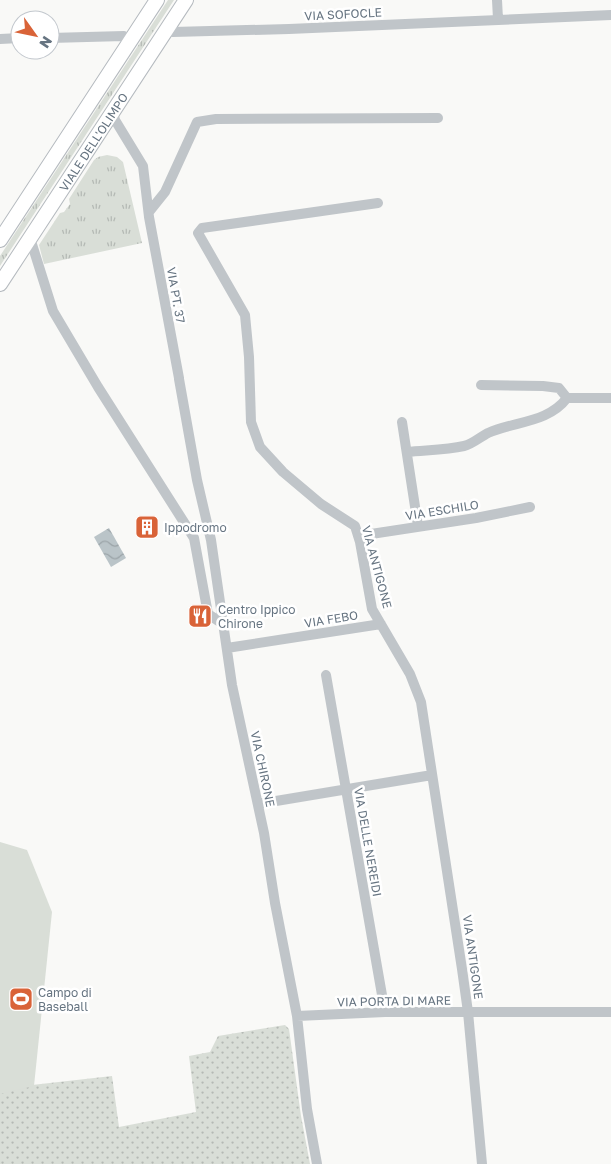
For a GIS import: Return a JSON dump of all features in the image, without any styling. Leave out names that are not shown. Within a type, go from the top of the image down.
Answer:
[{"type":"street","name":"VIALE DELL'OLIMPO","points":[[0,240],[157,0]]},
{"type":"street","name":"VIALE DELL'OLIMPO","points":[[0,284],[186,0]]},
{"type":"street","points":[[497,0],[498,19]]},
{"type":"street","name":"VIA SOFOCLE","points":[[168,28],[173,32],[289,29],[611,15]]},
{"type":"street","points":[[60,38],[124,36],[131,40]]},
{"type":"street","points":[[113,111],[115,120],[144,166],[149,214]]},
{"type":"street","points":[[149,214],[165,192],[197,122],[216,119],[438,118]]},
{"type":"street","name":"VIA ANTIGONE","points":[[378,203],[202,228],[198,233],[245,315],[249,357],[251,422],[260,447],[321,504],[355,526],[372,609],[398,651],[421,702],[468,1012],[482,1164]]},
{"type":"street","name":"VIA PT. 37","points":[[149,214],[179,379]]},
{"type":"street","points":[[30,238],[53,311],[194,538],[208,614],[223,624]]},
{"type":"street","name":"VIA CHIRONE","points":[[179,379],[196,480],[211,540],[232,685],[258,804],[297,1016],[307,1109],[317,1164]]},
{"type":"street","points":[[481,384],[559,388],[567,398]]},
{"type":"street","points":[[567,398],[611,398]]},
{"type":"street","points":[[407,452],[466,445],[508,425],[543,418],[567,398]]},
{"type":"street","points":[[402,422],[418,526]]},
{"type":"street","name":"VIA ESCHILO","points":[[358,536],[476,518],[530,507]]},
{"type":"street","name":"VIA FEBO","points":[[227,648],[381,624]]},
{"type":"street","name":"VIA DELLE NEREIDI","points":[[326,676],[386,1012]]},
{"type":"street","points":[[258,804],[432,775]]},
{"type":"street","name":"VIA PORTA DI MARE","points":[[297,1016],[386,1012],[611,1012]]},
{"type":"green space","points":[[168,0],[174,0],[0,266],[0,256]]},
{"type":"green space","points":[[107,155],[117,157],[123,162],[142,243],[44,264],[39,245],[60,213],[64,212],[70,204],[69,199],[94,160]]},
{"type":"green space","name":"Campo di Baseball","points":[[0,842],[27,850],[52,912],[34,1086],[0,1094]]},
{"type":"green space","points":[[285,1025],[289,1029],[301,1116],[310,1164],[0,1164],[0,1092],[32,1085],[112,1076],[119,1127],[196,1112],[189,1056],[210,1052],[218,1036]]},
{"type":"water","points":[[109,528],[126,558],[111,567],[94,537]]},
{"type":"place","name":"Ippodromo","points":[[147,527]]},
{"type":"place","name":"Centro Ippico Chirone","points":[[200,616]]},
{"type":"place","name":"Campo di Baseball","points":[[21,999]]}]
